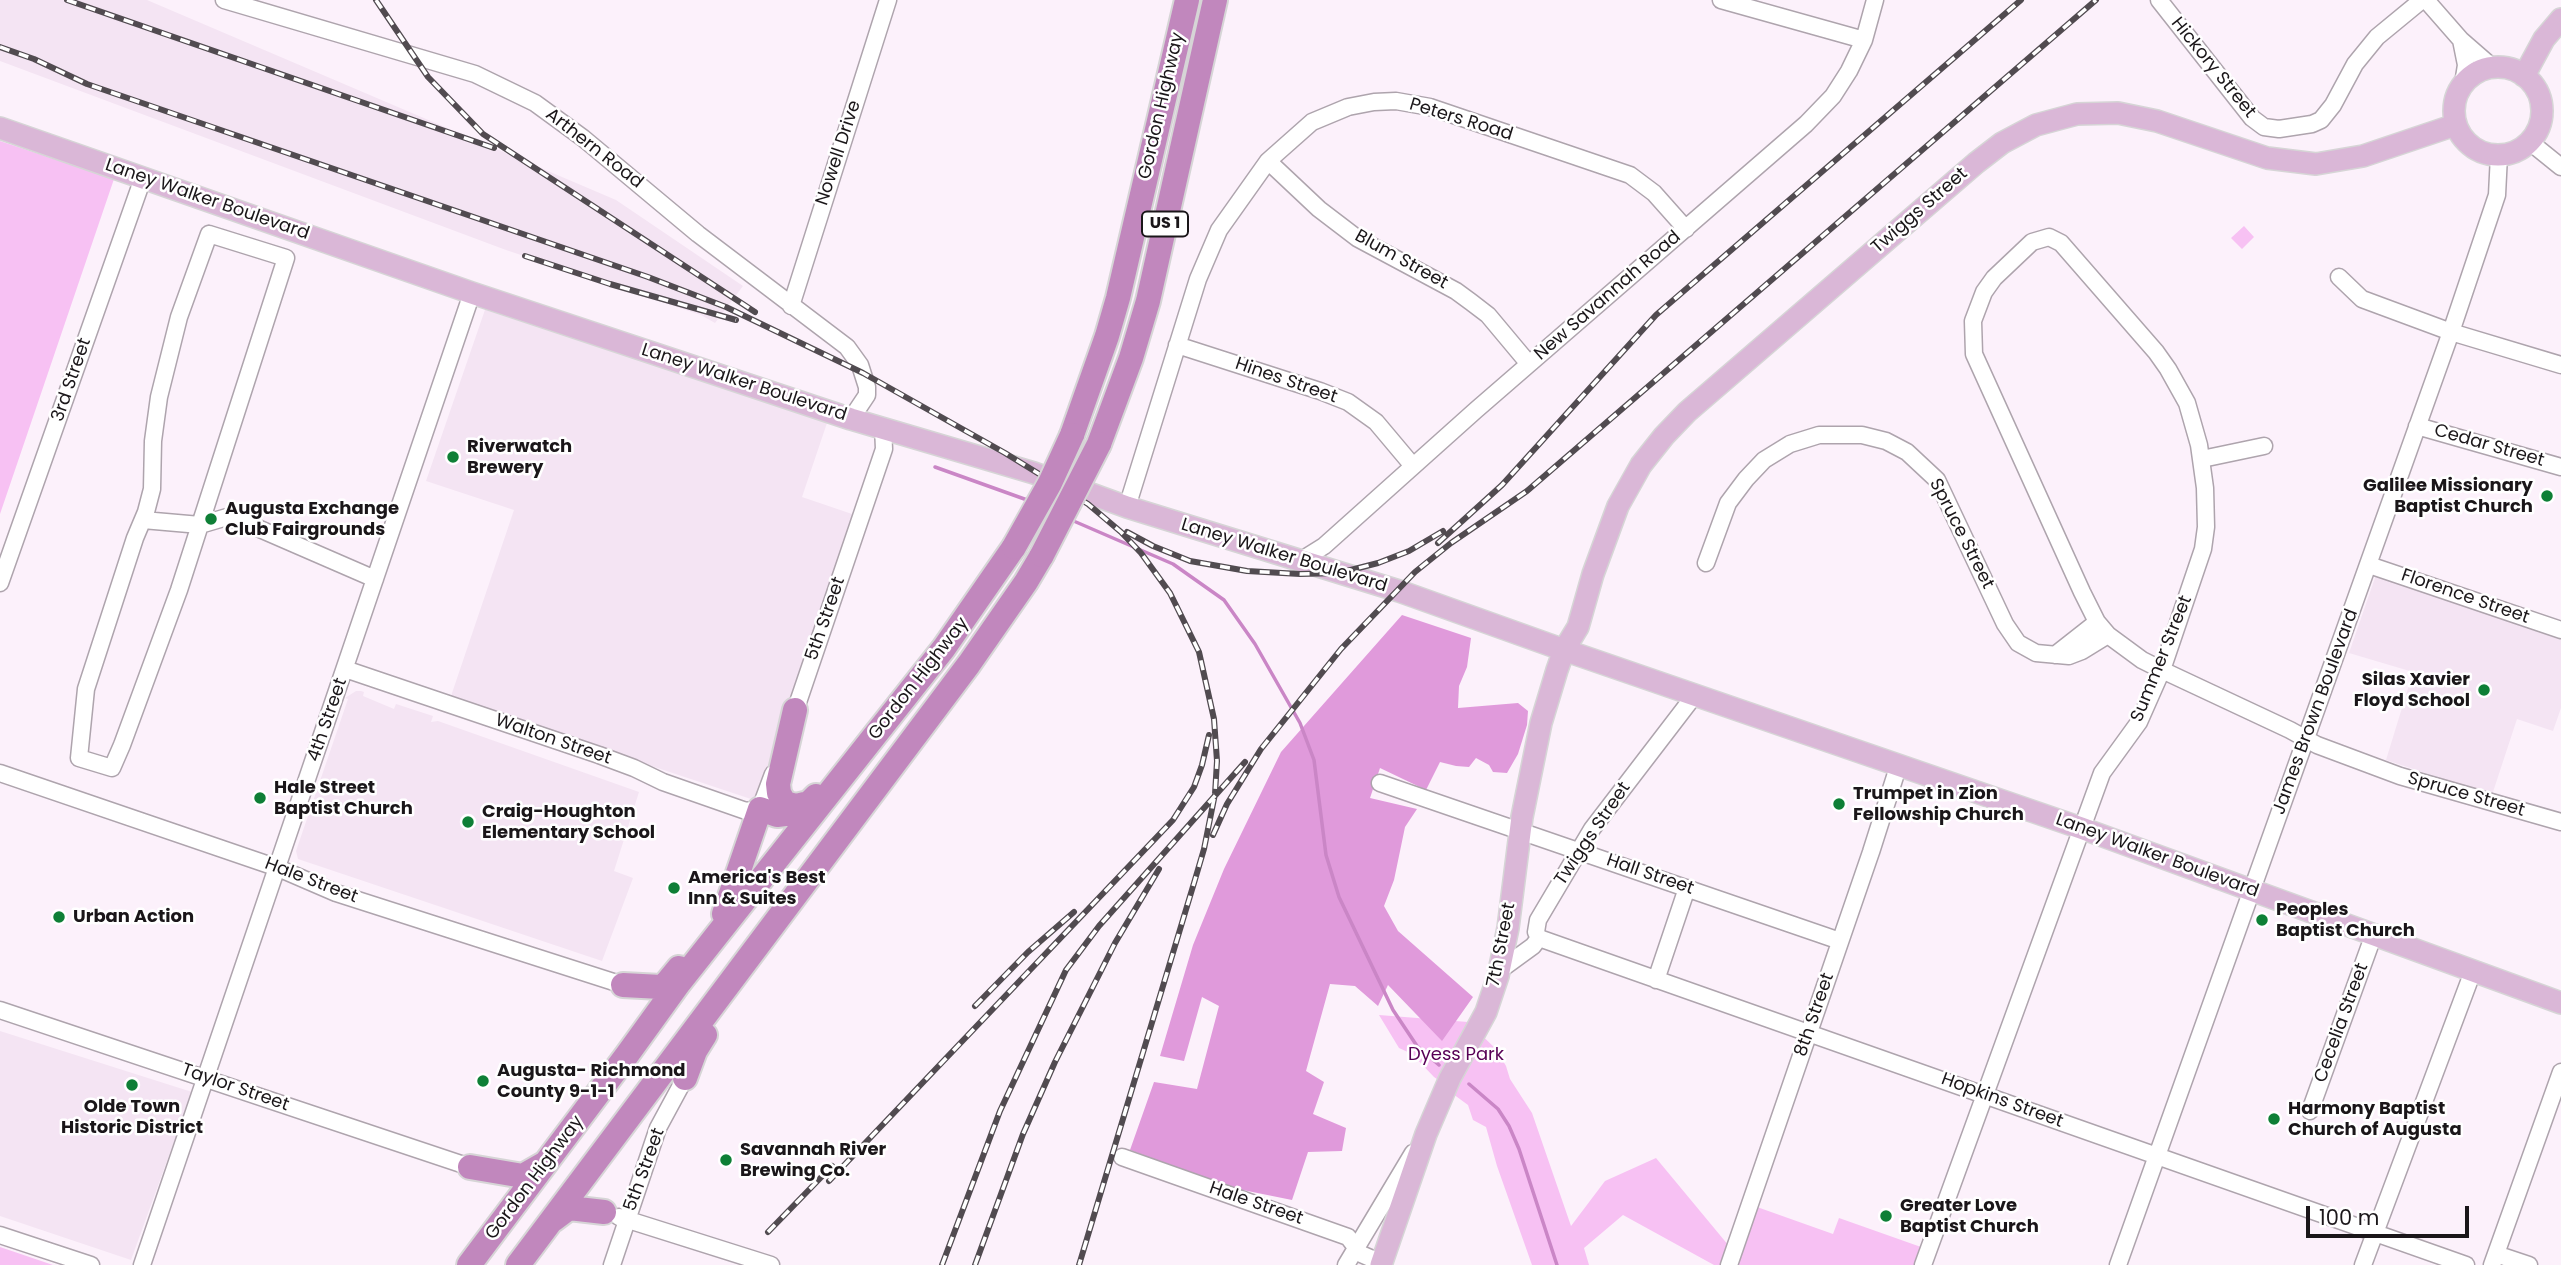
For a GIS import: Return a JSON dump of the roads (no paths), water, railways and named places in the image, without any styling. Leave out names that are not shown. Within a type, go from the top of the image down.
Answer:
[{"type":"highway","name":"Gordon Highway","points":[[469,1265],[627,1055],[718,928],[751,892],[936,659],[990,585],[1050,484],[1072,435],[1111,324],[1187,0]]},
{"type":"highway","name":"Gordon Highway","points":[[519,1265],[969,664],[1027,582],[1042,555],[1099,444],[1131,358],[1148,301],[1215,0]]},
{"type":"highway","points":[[623,985],[665,985],[708,932],[718,928],[732,896],[760,810],[793,813],[810,802],[932,650],[990,585]]},
{"type":"highway","points":[[795,710],[778,784],[779,793],[784,802],[789,804],[796,806],[810,802]]},
{"type":"highway","points":[[685,1078],[695,1051],[769,930]]},
{"type":"highway","points":[[623,985],[640,1006],[642,1032]]},
{"type":"highway","points":[[596,1160],[589,1177],[589,1189],[616,1216]]},
{"type":"highway","points":[[470,1167],[523,1177],[544,1163]]},
{"type":"highway","points":[[470,1167],[493,1181],[499,1188],[504,1209],[502,1221]]},
{"type":"highway","points":[[550,1223],[569,1208],[616,1216]]},
{"type":"main road","points":[[2524,76],[2544,39],[2561,19]]},
{"type":"main road","points":[[2492,67],[2515,70],[2524,76],[2535,87],[2541,100],[2542,115],[2538,130],[2521,149],[2499,155],[2472,147],[2455,125],[2454,104],[2463,84],[2481,70],[2492,67]]},
{"type":"main road","name":"Twiggs Street","points":[[1564,650],[1578,627],[1592,574],[1618,506],[1641,465],[1664,436],[1687,412],[2002,143],[2048,120],[2077,114],[2118,113],[2157,121],[2267,158],[2316,164],[2363,156],[2455,125]]},
{"type":"main road","name":"Laney Walker Boulevard","points":[[0,128],[472,293],[851,419],[1034,473],[1127,508],[1399,591],[2081,828],[2561,1003]]},
{"type":"main road","name":"7th Street","points":[[1381,1264],[1426,1133],[1486,1012],[1500,970],[1520,831],[1541,723],[1564,650]]},
{"type":"street","name":"Arthern Road","points":[[224,0],[475,74],[535,103],[583,138],[698,234],[847,347],[860,365],[867,387],[867,395],[851,419]]},
{"type":"street","name":"Nowell Drive","points":[[791,306],[888,0]]},
{"type":"street","points":[[1721,0],[1864,40]]},
{"type":"street","name":"New Savannah Road","points":[[1300,561],[1324,546],[1787,141],[1827,102],[1849,71],[1864,40],[1875,0]]},
{"type":"street","name":"Hickory Street","points":[[2159,0],[2238,103],[2258,124],[2286,130],[2321,120],[2333,105],[2356,64],[2377,37],[2424,0]]},
{"type":"street","points":[[2424,0],[2461,40],[2492,67]]},
{"type":"street","points":[[2461,40],[2466,65],[2463,84]]},
{"type":"street","name":"Peters Road","points":[[1127,508],[1201,271],[1219,230],[1268,161],[1304,128],[1337,111],[1374,102],[1407,102],[1430,107],[1630,175],[1654,193],[1686,229]]},
{"type":"street","points":[[2529,142],[2561,167]]},
{"type":"street","name":"James Brown Boulevard","points":[[2118,1265],[2451,332],[2497,195],[2499,155]]},
{"type":"street","name":"Blum Street","points":[[1268,161],[1319,209],[1357,238],[1472,302],[1488,315],[1529,364]]},
{"type":"street","name":"3rd Street","points":[[0,583],[143,178]]},
{"type":"street","points":[[209,234],[286,258],[200,525],[160,642],[112,768],[79,758],[86,689],[152,489],[153,441],[167,362],[179,317],[209,234]]},
{"type":"street","name":"Summer Street","points":[[1923,1265],[2102,773],[2139,722],[2162,670],[2203,549],[2207,510],[2202,459],[2187,402],[2156,352],[2061,243],[2049,237]]},
{"type":"street","name":"Spruce Street","points":[[2049,237],[2032,242],[1989,283],[1976,310],[1972,343],[1980,370],[2103,629],[2131,653],[2162,670],[2306,740],[2400,776],[2561,822]]},
{"type":"street","points":[[2339,277],[2362,299],[2451,332],[2561,365]]},
{"type":"street","name":"4th Street","points":[[142,1265],[472,293]]},
{"type":"street","name":"Hines Street","points":[[1177,345],[1348,402],[1376,422],[1413,466]]},
{"type":"street","name":"Cedar Street","points":[[2417,426],[2561,467]]},
{"type":"street","name":"5th Street","points":[[760,810],[884,449],[883,427]]},
{"type":"street","name":"Spruce Street","points":[[1706,563],[1728,503],[1754,469],[1790,444],[1819,435],[1845,433],[1886,441],[1917,460],[1937,480],[2012,635],[2027,649],[2054,655],[2103,629]]},
{"type":"street","points":[[2202,459],[2264,446]]},
{"type":"street","points":[[143,520],[200,525],[227,517],[375,579]]},
{"type":"street","name":"Florence Street","points":[[2369,565],[2561,631]]},
{"type":"street","name":"Walton Street","points":[[345,669],[599,755],[663,782],[746,811],[760,810]]},
{"type":"street","name":"Twiggs Street","points":[[1539,938],[1536,932],[1538,920],[1578,851],[1612,801],[1694,695]]},
{"type":"street","name":"8th Street","points":[[1729,1265],[1899,764]]},
{"type":"street","name":"Hale Street","points":[[0,773],[278,868],[337,893],[623,985]]},
{"type":"street","name":"Hall Street","points":[[1380,782],[1840,941]]},
{"type":"street","points":[[1656,980],[1686,888]]},
{"type":"street","name":"Cecelia Street","points":[[2310,1111],[2374,934]]},
{"type":"street","points":[[1500,970],[1528,950],[1539,938]]},
{"type":"street","name":"Hopkins Street","points":[[1539,938],[2466,1265]]},
{"type":"street","points":[[2363,1265],[2473,971]]},
{"type":"street","name":"Taylor Street","points":[[0,1010],[470,1167]]},
{"type":"street","points":[[2529,1265],[2494,1259],[2561,1072]]},
{"type":"street","name":"5th Street","points":[[612,1265],[616,1216],[685,1078]]},
{"type":"street","points":[[1346,1265],[1426,1133]]},
{"type":"street","name":"Hale Street","points":[[1122,1157],[1348,1237],[1361,1254],[1381,1264]]},
{"type":"street","points":[[616,1216],[771,1265]]},
{"type":"street","points":[[0,1235],[91,1265]]},
{"type":"waterway","points":[[935,467],[1030,501]]},
{"type":"waterway","points":[[1069,519],[1173,564],[1224,600],[1255,644],[1300,723],[1314,760],[1326,855],[1339,897],[1393,1010],[1417,1046],[1439,1065]]},
{"type":"waterway","points":[[1469,1084],[1498,1109],[1509,1126],[1557,1265]]},
{"type":"railway","points":[[67,0],[494,148]]},
{"type":"railway","points":[[376,0],[428,77],[483,134],[755,312]]},
{"type":"railway","points":[[1438,543],[1502,485],[1656,315],[2021,0]]},
{"type":"railway","points":[[1213,835],[1227,804],[1261,749],[1341,649],[1415,572],[1451,543],[1527,491],[2096,0]]},
{"type":"railway","points":[[0,47],[34,59],[87,84],[648,277],[726,307],[863,373],[1005,453],[1088,504],[1141,553],[1170,593],[1199,652],[1214,719],[1217,761],[1215,794],[1204,849],[1079,1265]]},
{"type":"railway","points":[[525,256],[610,284],[736,320]]},
{"type":"railway","points":[[1127,532],[1190,561],[1247,571],[1300,574],[1339,573],[1378,563],[1409,551],[1443,531]]},
{"type":"railway","points":[[829,1181],[1173,820],[1194,787],[1209,735]]},
{"type":"railway","points":[[942,1265],[1000,1111],[1066,970],[1099,926],[1245,762]]},
{"type":"railway","points":[[975,1265],[1023,1134],[1055,1062],[1115,943],[1159,869]]},
{"type":"railway","points":[[975,1006],[1028,952],[1074,912]]},
{"type":"railway","points":[[768,1232],[832,1166]]},
{"type":"place","name":"Riverwatch Brewery","points":[[453,457]]},
{"type":"place","name":"Galilee Missionary Baptist Church","points":[[2547,496]]},
{"type":"place","name":"Augusta Exchange Club Fairgrounds","points":[[211,519]]},
{"type":"place","name":"Silas Xavier Floyd School","points":[[2484,690]]},
{"type":"place","name":"Hale Street Baptist Church","points":[[260,798]]},
{"type":"place","name":"Trumpet in Zion Fellowship Church","points":[[1839,804]]},
{"type":"place","name":"Craig-Houghton Elementary School","points":[[468,822]]},
{"type":"place","name":"America's Best Inn & Suites","points":[[674,888]]},
{"type":"place","name":"Urban Action","points":[[59,917]]},
{"type":"place","name":"Peoples Baptist Church","points":[[2262,920]]},
{"type":"place","name":"Augusta- Richmond County 9-1-1","points":[[483,1081]]},
{"type":"place","name":"Olde Town Historic District","points":[[132,1085]]},
{"type":"place","name":"Harmony Baptist Church of Augusta","points":[[2274,1119]]},
{"type":"place","name":"Savannah River Brewing Co.","points":[[726,1160]]},
{"type":"place","name":"Greater Love Baptist Church","points":[[1886,1216]]},
{"type":"park label","name":"Dyess Park","points":[[1456,1055]]}]
